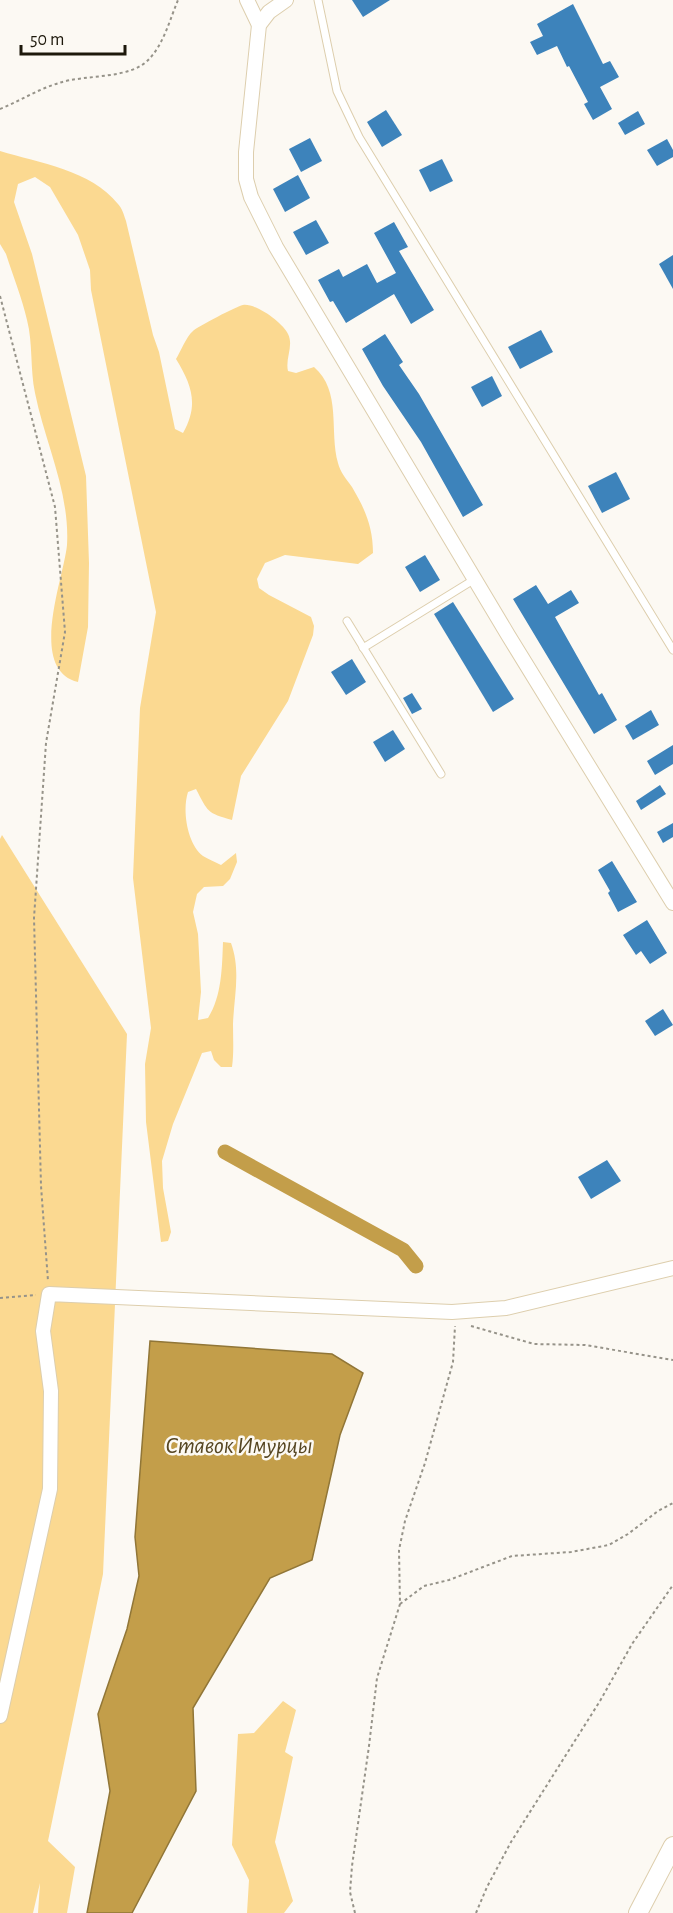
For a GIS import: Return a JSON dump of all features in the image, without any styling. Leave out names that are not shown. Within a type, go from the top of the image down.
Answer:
[{"type":"main road","points":[[638,1913],[673,1846]]},
{"type":"street","points":[[248,0],[259,25],[246,152],[246,179],[251,197],[276,247],[673,903]]},
{"type":"street","points":[[259,25],[279,1]]},
{"type":"street","points":[[0,1716],[50,1489],[51,1391],[43,1331],[49,1294],[452,1312],[506,1308],[673,1268]]},
{"type":"lane","points":[[318,0],[337,91],[359,137],[673,650]]},
{"type":"lane","points":[[363,648],[475,579]]},
{"type":"lane","points":[[347,621],[441,774]]},
{"type":"path","points":[[0,109],[59,82],[139,68],[158,46],[178,0]]},
{"type":"path","points":[[0,296],[55,507],[65,632],[46,743],[34,918],[41,1186],[49,1294],[0,1298]]},
{"type":"path","points":[[452,1312],[469,1325],[534,1344],[585,1345],[673,1360]]},
{"type":"path","points":[[355,1913],[350,1892],[352,1866],[377,1678],[400,1604],[399,1550],[405,1521],[425,1463],[453,1362],[456,1331],[452,1312]]},
{"type":"path","points":[[400,1604],[424,1586],[449,1580],[512,1556],[571,1552],[609,1545],[673,1503]]},
{"type":"path","points":[[476,1913],[487,1887],[512,1842],[600,1701],[632,1644],[673,1585]]},
{"type":"shaded area","points":[[0,151],[79,175],[107,192],[121,208],[159,352],[175,429],[183,433],[191,413],[192,395],[176,359],[193,331],[243,305],[262,310],[281,325],[290,339],[288,371],[296,373],[314,367],[323,377],[328,388],[332,399],[339,466],[361,503],[372,535],[373,553],[358,564],[285,555],[265,563],[257,579],[259,588],[311,617],[314,626],[313,635],[288,701],[241,776],[232,820],[209,810],[196,789],[188,792],[187,826],[198,851],[221,865],[236,853],[237,862],[230,879],[223,886],[204,887],[197,894],[193,912],[198,934],[201,992],[198,1020],[208,1018],[216,1000],[223,942],[231,943],[234,953],[236,984],[233,1056],[232,1067],[221,1067],[214,1060],[211,1051],[202,1053],[173,1124],[162,1161],[163,1188],[171,1232],[168,1241],[161,1242],[146,1122],[145,1064],[151,1028],[133,878],[140,708],[156,612],[91,290],[90,270],[78,235],[50,187],[35,177],[18,184],[14,202],[32,254],[86,476],[89,563],[88,627],[78,682],[63,674],[54,660],[51,642],[52,621],[67,545],[65,506],[35,393],[27,320],[6,254],[0,244]]},
{"type":"shaded area","points":[[2,835],[127,1034],[103,1574],[48,1841],[75,1867],[67,1913],[38,1913],[40,1883],[33,1913],[0,1913],[0,839]]},
{"type":"shaded area","points":[[283,1701],[296,1710],[285,1752],[293,1757],[275,1842],[293,1901],[284,1913],[247,1913],[249,1880],[232,1845],[238,1734],[254,1733]]},
{"type":"water","name":"Ставок Имурцы","points":[[150,1341],[332,1354],[363,1373],[340,1435],[312,1560],[270,1578],[193,1708],[196,1791],[132,1913],[87,1913],[110,1791],[98,1714],[127,1629],[139,1576],[135,1537]]},
{"type":"building","points":[[352,0],[390,0],[363,17]]},
{"type":"building","points":[[573,4],[603,64],[610,61],[619,77],[600,87],[612,109],[593,120],[584,104],[588,102],[557,46],[537,55],[530,42],[543,36],[537,24]]},
{"type":"building","points":[[386,110],[402,135],[382,147],[367,122]]},
{"type":"building","points":[[638,111],[645,124],[625,135],[618,123]]},
{"type":"building","points":[[310,138],[322,161],[301,172],[289,149]]},
{"type":"building","points":[[667,139],[673,150],[673,157],[657,166],[647,150]]},
{"type":"building","points":[[442,159],[453,181],[430,192],[419,170]]},
{"type":"building","points":[[298,175],[310,198],[285,212],[273,189]]},
{"type":"building","points":[[316,220],[329,243],[306,255],[293,232]]},
{"type":"building","points":[[394,222],[408,247],[399,251],[434,310],[411,324],[394,294],[346,323],[333,301],[330,302],[318,280],[339,269],[343,277],[367,264],[377,283],[396,273],[374,233]]},
{"type":"building","points":[[673,255],[673,289],[659,264]]},
{"type":"building","points":[[541,330],[553,352],[520,369],[508,347]]},
{"type":"building","points":[[385,334],[403,362],[399,365],[419,394],[483,505],[463,517],[421,442],[383,386],[362,349]]},
{"type":"building","points":[[492,376],[502,396],[482,407],[471,387]]},
{"type":"building","points":[[616,472],[630,499],[602,513],[588,486]]},
{"type":"building","points":[[425,555],[440,580],[420,592],[405,567]]},
{"type":"building","points":[[536,585],[548,604],[571,590],[579,603],[555,617],[599,695],[602,693],[617,720],[594,734],[513,599]]},
{"type":"building","points":[[453,602],[514,699],[493,712],[434,614]]},
{"type":"building","points":[[352,659],[366,682],[346,695],[331,672]]},
{"type":"building","points":[[412,693],[422,709],[412,714],[403,698]]},
{"type":"building","points":[[651,710],[659,725],[633,740],[625,726]]},
{"type":"building","points":[[393,730],[405,749],[385,762],[373,742]]},
{"type":"building","points":[[673,745],[673,764],[655,775],[647,761]]},
{"type":"building","points":[[660,785],[666,794],[641,810],[636,801]]},
{"type":"building","points":[[673,823],[673,837],[663,843],[657,832]]},
{"type":"building","points":[[612,861],[637,902],[618,912],[608,893],[610,891],[598,870]]},
{"type":"building","points":[[647,920],[667,953],[650,964],[641,951],[636,955],[623,935]]},
{"type":"building","points":[[663,1009],[673,1025],[655,1036],[645,1021]]},
{"type":"building","points":[[607,1160],[621,1181],[591,1199],[578,1177]]},
{"type":"waterway","points":[[225,1152],[403,1250],[416,1266]]}]
